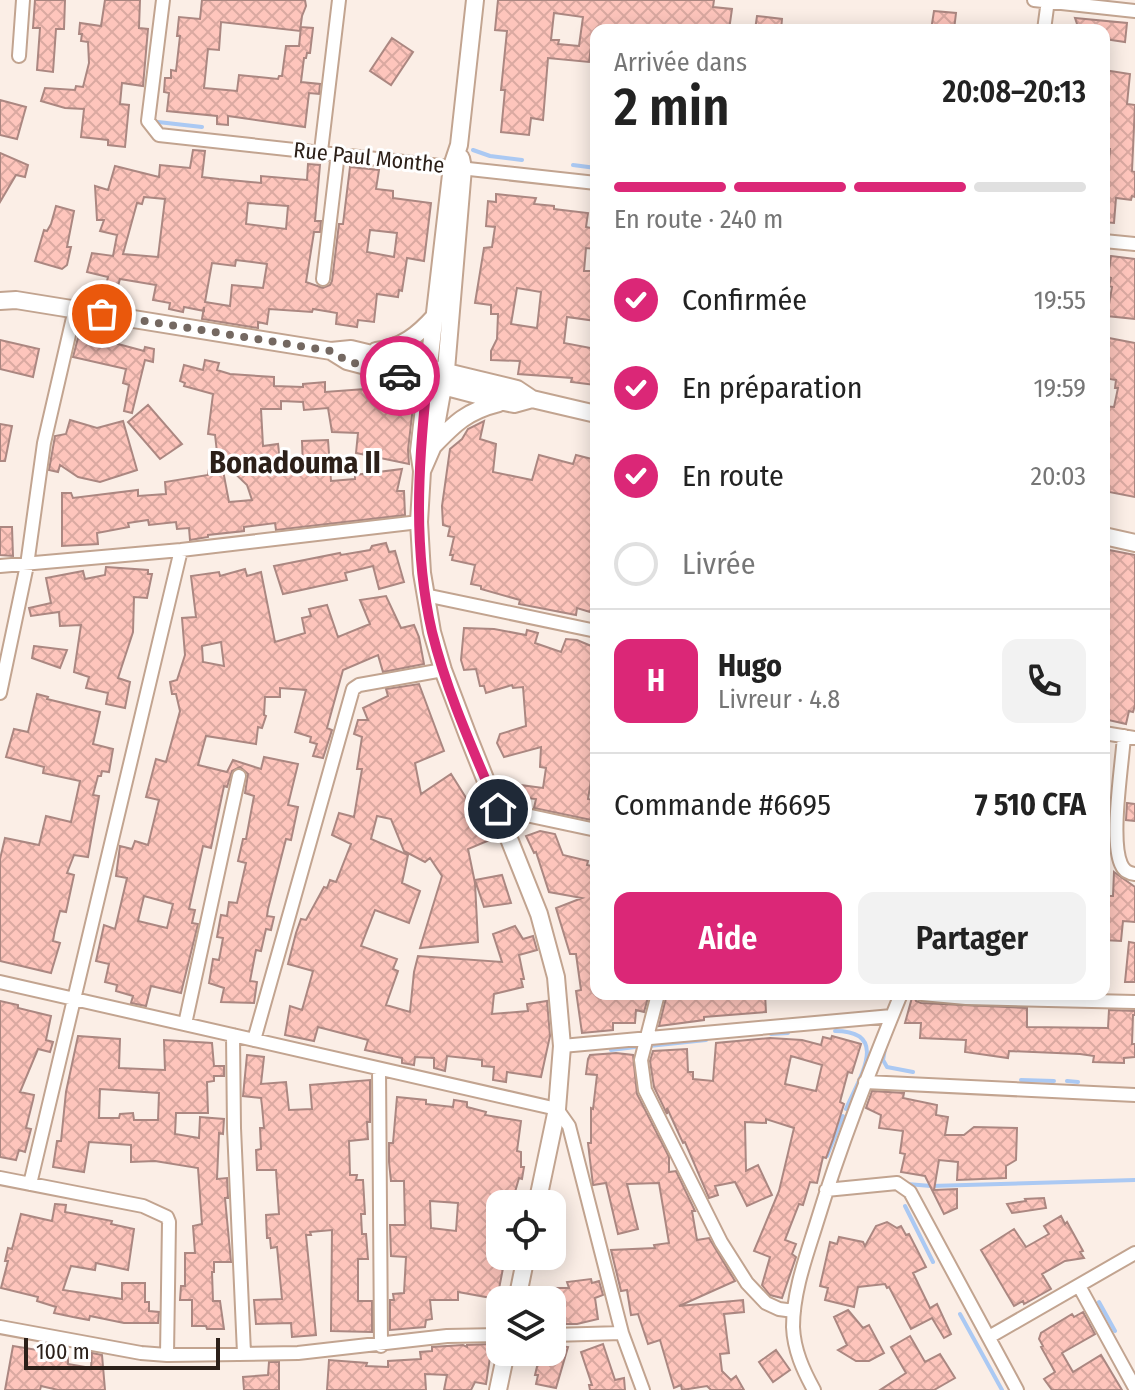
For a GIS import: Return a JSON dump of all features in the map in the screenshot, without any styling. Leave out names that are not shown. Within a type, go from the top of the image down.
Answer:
[{"type":"main road","points":[[422,471],[432,448],[436,376],[475,0]]},
{"type":"main road","points":[[457,167],[435,316],[436,376],[419,451],[422,471],[419,522],[425,595],[443,670],[539,914],[561,1012],[562,1046],[557,1109],[540,1190]]},
{"type":"main road","points":[[0,291],[8,300],[331,351],[351,349],[367,352],[504,402],[514,404],[532,399]]},
{"type":"main road","points":[[367,352],[385,350],[406,342],[421,332],[435,316]]},
{"type":"main road","points":[[331,351],[347,361],[517,389],[532,399],[590,413]]},
{"type":"main road","points":[[432,448],[474,410],[504,402]]},
{"type":"main road","points":[[1110,537],[1135,543]]},
{"type":"main road","points":[[498,1390],[503,1366]]},
{"type":"street","points":[[19,56],[23,0]]},
{"type":"street","name":"Rue Paul Monthe","points":[[163,0],[148,121],[159,135],[590,182]]},
{"type":"street","points":[[321,151],[339,0]]},
{"type":"street","points":[[1044,24],[1043,0],[1135,11]]},
{"type":"street","points":[[323,279],[338,153]]},
{"type":"street","points":[[1110,242],[1135,244]]},
{"type":"street","points":[[0,693],[27,565],[44,443],[75,309]]},
{"type":"street","points":[[0,566],[181,550],[419,522]]},
{"type":"street","points":[[30,1184],[181,550]]},
{"type":"street","points":[[425,595],[590,630]]},
{"type":"street","points":[[254,1040],[353,689],[359,685],[443,670]]},
{"type":"street","points":[[1129,737],[1117,843],[1122,867],[1127,873],[1135,874]]},
{"type":"street","points":[[185,1024],[239,776]]},
{"type":"street","points":[[498,809],[590,829]]},
{"type":"street","points":[[0,982],[557,1109],[569,1126],[622,1333],[643,1390]]},
{"type":"street","points":[[657,1000],[641,1060],[645,1090],[721,1242],[754,1293],[779,1309],[794,1311]]},
{"type":"street","points":[[814,1390],[796,1350],[794,1311],[801,1273],[826,1190],[899,1000]]},
{"type":"street","points":[[1050,1000],[1135,1002]]},
{"type":"street","points":[[562,1046],[892,1016]]},
{"type":"street","points":[[233,1035],[244,1353]]},
{"type":"street","points":[[379,1069],[381,1346]]},
{"type":"street","points":[[865,1082],[1135,1095]]},
{"type":"street","points":[[0,1178],[143,1206],[167,1217],[167,1355]]},
{"type":"street","points":[[826,1190],[897,1183],[910,1192],[1017,1390]]},
{"type":"street","points":[[989,1337],[1135,1253]]},
{"type":"street","points":[[1079,1286],[1135,1388]]},
{"type":"street","points":[[0,1327],[167,1355],[298,1353],[381,1346],[447,1336],[486,1335]]},
{"type":"street","points":[[566,1335],[622,1333]]},
{"type":"building","points":[[35,0],[65,0],[64,29],[56,29],[53,72],[37,70],[40,28],[33,28]]},
{"type":"building","points":[[105,0],[140,0],[139,28],[148,29],[143,86],[122,83],[120,104],[129,105],[125,147],[108,145],[108,140],[81,137],[84,109],[65,108],[41,101],[45,88],[75,90],[76,86],[83,87],[89,63],[88,42],[81,41],[80,23],[101,26]]},
{"type":"building","points":[[202,0],[305,0],[300,31],[221,22],[219,50],[208,49],[204,88],[237,91],[239,75],[278,79],[282,76],[286,46],[299,46],[301,27],[313,28],[310,53],[304,58],[301,82],[320,84],[319,94],[309,93],[305,127],[228,116],[228,125],[217,124],[217,116],[167,111],[169,93],[164,92],[165,78],[171,78],[171,70],[176,71],[179,17],[200,19]]},
{"type":"building","points":[[498,0],[714,0],[713,7],[732,9],[730,24],[590,24],[589,62],[548,58],[543,120],[531,118],[529,135],[501,132],[505,90],[501,90],[507,31],[495,30]],"holes":[[[554,13],[583,17],[579,46],[558,44],[559,40],[551,40]]]},
{"type":"building","points":[[934,11],[956,13],[955,24],[932,24]]},
{"type":"building","points":[[757,16],[782,19],[782,24],[756,24]]},
{"type":"building","points":[[1075,18],[1127,23],[1125,42],[1110,40],[1110,24],[1077,24]]},
{"type":"building","points":[[392,38],[413,52],[391,85],[370,71]]},
{"type":"building","points":[[1110,71],[1130,74],[1127,104],[1135,105],[1132,171],[1135,172],[1135,197],[1132,196],[1131,200],[1116,198],[1114,223],[1110,223]]},
{"type":"building","points":[[0,100],[26,107],[17,139],[0,135]]},
{"type":"building","points":[[193,150],[205,151],[202,177],[261,183],[261,176],[307,180],[308,164],[320,165],[315,221],[321,221],[320,232],[314,232],[306,282],[323,288],[332,281],[350,167],[379,170],[376,189],[393,191],[393,198],[431,203],[424,261],[407,258],[402,291],[399,290],[398,297],[377,294],[374,322],[358,320],[357,327],[336,324],[337,313],[313,309],[312,312],[269,309],[267,324],[258,322],[258,328],[202,319],[203,311],[184,307],[183,312],[169,309],[170,303],[153,300],[156,285],[120,279],[115,296],[104,294],[108,277],[87,272],[92,253],[113,256],[117,235],[100,231],[104,220],[97,220],[95,186],[108,190],[115,166],[159,177],[160,165],[190,168]],"holes":[[[144,197],[165,199],[158,257],[123,254],[137,203],[142,204]],[[248,203],[288,206],[286,229],[246,224]],[[370,230],[397,233],[394,257],[367,252]],[[236,260],[267,264],[263,288],[232,285],[230,306],[205,302],[212,263],[235,266]]]},
{"type":"building","points":[[0,153],[28,165],[25,177],[16,175],[0,202]]},
{"type":"building","points":[[496,194],[536,198],[534,204],[588,213],[586,227],[590,228],[590,248],[586,248],[584,271],[590,271],[590,320],[567,317],[564,343],[590,348],[590,384],[571,382],[572,378],[518,374],[520,361],[491,360],[491,351],[497,339],[498,314],[491,314],[491,305],[475,303],[484,248],[492,247],[495,227],[486,226],[488,201],[496,202]],"holes":[[[517,288],[541,292],[537,328],[511,324]]]},
{"type":"building","points":[[56,206],[74,211],[67,247],[71,247],[67,265],[62,269],[35,261],[44,230],[47,231],[51,224]]},
{"type":"building","points":[[1111,256],[1135,259],[1135,319],[1110,316]]},
{"type":"building","points":[[92,337],[144,351],[145,347],[154,349],[153,362],[145,360],[132,413],[124,411],[129,385],[123,383],[126,369],[73,357],[78,338],[92,341]]},
{"type":"building","points":[[1110,338],[1135,343],[1135,497],[1110,492],[1110,407],[1114,407],[1118,388],[1115,388],[1116,380],[1110,379]]},
{"type":"building","points":[[0,340],[39,349],[33,377],[0,369]]},
{"type":"building","points":[[205,360],[219,363],[217,370],[230,374],[274,377],[274,386],[303,387],[303,384],[325,382],[325,392],[365,389],[368,384],[411,393],[414,398],[409,464],[356,453],[358,433],[332,432],[328,408],[304,410],[303,402],[281,401],[281,409],[261,409],[263,446],[278,444],[281,469],[303,468],[302,441],[328,440],[331,481],[402,469],[397,491],[404,491],[405,515],[276,530],[275,523],[190,540],[189,528],[177,529],[176,522],[149,525],[148,520],[97,533],[98,544],[62,546],[62,493],[71,493],[73,498],[138,490],[138,496],[166,494],[165,482],[208,475],[211,456],[217,452],[215,435],[208,434],[213,394],[184,386],[185,383],[180,381],[184,365],[203,370]],"holes":[[[221,460],[247,485],[252,500],[229,502]]]},
{"type":"building","points":[[148,405],[182,444],[160,459],[128,422]]},
{"type":"building","points":[[70,420],[97,428],[123,421],[137,470],[100,482],[78,477],[60,465],[58,472],[49,470],[55,436],[66,434]]},
{"type":"building","points":[[484,421],[480,439],[496,444],[493,472],[532,480],[539,455],[573,464],[576,455],[590,458],[590,612],[577,608],[576,615],[519,604],[520,600],[471,584],[475,565],[452,560],[453,555],[450,555],[454,537],[448,536],[450,527],[443,525],[442,506],[450,449],[468,429]]},
{"type":"building","points":[[0,424],[12,426],[5,461],[0,461]]},
{"type":"building","points":[[0,527],[12,527],[13,556],[0,555]]},
{"type":"building","points":[[386,543],[389,552],[395,551],[404,582],[379,589],[373,566],[345,573],[347,580],[283,594],[274,566],[370,550],[372,546]]},
{"type":"building","points":[[1110,550],[1135,555],[1135,705],[1133,712],[1129,711],[1126,724],[1110,720]]},
{"type":"building","points":[[106,567],[148,570],[148,574],[152,574],[147,598],[134,597],[133,632],[118,678],[130,682],[125,708],[106,704],[108,693],[86,688],[89,677],[74,672],[81,625],[60,626],[59,612],[31,616],[29,608],[51,603],[46,578],[83,571],[85,579],[105,575]]},
{"type":"building","points":[[245,569],[247,576],[261,572],[275,642],[305,633],[302,618],[311,616],[309,609],[327,605],[338,637],[370,624],[360,600],[386,596],[401,628],[414,625],[424,664],[383,672],[378,655],[343,670],[327,728],[332,730],[323,758],[313,756],[317,744],[310,742],[311,737],[295,732],[306,690],[280,688],[280,697],[265,697],[266,716],[262,728],[258,727],[256,744],[206,736],[198,765],[227,772],[233,760],[261,769],[264,757],[298,764],[288,805],[298,807],[291,840],[286,839],[268,909],[267,916],[274,917],[271,930],[266,929],[261,951],[256,950],[250,981],[257,982],[254,1003],[221,1002],[224,988],[209,983],[213,959],[219,960],[223,938],[217,937],[221,915],[227,916],[229,902],[237,903],[246,863],[238,861],[243,839],[246,839],[254,796],[245,793],[248,774],[240,767],[232,771],[227,787],[224,786],[211,848],[203,846],[189,909],[195,910],[192,923],[198,924],[181,993],[151,986],[146,1006],[131,1003],[133,996],[116,991],[117,985],[105,982],[109,964],[96,961],[104,925],[115,929],[127,878],[116,876],[120,846],[132,849],[135,841],[148,845],[159,800],[146,797],[156,759],[166,762],[180,711],[170,682],[177,680],[185,655],[182,618],[196,617],[191,576],[219,572],[220,576]],"holes":[[[221,642],[224,666],[203,662],[202,646]],[[144,896],[173,904],[167,928],[138,921]]]},
{"type":"building","points":[[464,628],[526,635],[527,630],[538,633],[535,643],[561,652],[566,639],[590,645],[590,820],[534,808],[536,799],[519,797],[520,785],[543,788],[546,768],[540,767],[541,747],[504,757],[497,743],[500,734],[526,726],[523,687],[513,688],[512,685],[486,693],[484,686],[480,686],[476,669],[464,670],[461,660]]},
{"type":"building","points":[[34,646],[67,650],[60,668],[32,658]]},
{"type":"building","points":[[419,684],[444,751],[415,763],[421,794],[451,774],[492,839],[468,849],[475,883],[478,942],[420,948],[442,876],[430,858],[425,862],[404,851],[391,819],[377,816],[371,839],[408,855],[402,883],[420,891],[409,923],[375,910],[361,946],[397,959],[393,969],[398,971],[386,1005],[410,1012],[418,956],[502,962],[493,934],[515,926],[523,939],[533,936],[537,950],[519,955],[523,987],[494,994],[492,1014],[528,1011],[527,1004],[547,1001],[550,1036],[541,1077],[507,1072],[506,1082],[493,1080],[494,1067],[482,1066],[482,1060],[447,1056],[445,1071],[434,1068],[434,1058],[415,1057],[414,1065],[402,1063],[402,1058],[365,1050],[368,1040],[318,1027],[314,1041],[285,1035],[290,1006],[302,1010],[313,971],[288,964],[296,933],[301,919],[306,920],[324,887],[327,888],[330,880],[336,882],[351,844],[332,835],[339,813],[354,817],[362,769],[357,769],[362,737],[354,734],[358,720],[368,720],[363,708],[388,696],[386,689]]},
{"type":"building","points":[[37,694],[100,712],[93,744],[113,749],[109,772],[102,771],[98,776],[93,795],[99,796],[88,857],[74,855],[67,873],[74,875],[66,912],[60,911],[55,930],[53,941],[60,943],[51,973],[0,961],[0,859],[5,838],[39,845],[46,816],[71,822],[80,781],[43,773],[44,767],[6,757],[14,729],[28,732]]},
{"type":"building","points":[[1127,803],[1135,804],[1135,821],[1126,820]]},
{"type":"building","points":[[540,831],[555,834],[563,855],[588,861],[590,1000],[647,1000],[644,1012],[636,1010],[635,1023],[613,1023],[613,1030],[582,1033],[576,991],[581,990],[576,954],[570,954],[556,908],[582,898],[549,892],[536,852],[526,836]]},
{"type":"building","points":[[1114,872],[1135,887],[1135,922],[1123,921],[1121,941],[1110,940],[1110,896],[1113,896]]},
{"type":"building","points":[[502,875],[511,903],[484,907],[475,880]]},
{"type":"building","points":[[1129,942],[1135,943],[1135,982],[1125,982]]},
{"type":"building","points":[[666,1000],[765,1000],[766,1012],[704,1017],[704,1020],[659,1026]]},
{"type":"building","points":[[911,1000],[1027,1008],[1027,1027],[1108,1028],[1109,1010],[1135,1011],[1132,1044],[1135,1044],[1135,1057],[1124,1058],[1124,1063],[1093,1062],[1094,1056],[1080,1054],[1009,1051],[1008,1058],[965,1052],[966,1040],[920,1038],[921,1023],[905,1023]]},
{"type":"building","points":[[0,1001],[51,1016],[46,1040],[53,1042],[50,1052],[38,1049],[20,1092],[34,1095],[26,1128],[31,1129],[25,1152],[19,1150],[16,1160],[0,1157]]},
{"type":"building","points":[[78,1036],[120,1039],[119,1068],[165,1070],[164,1040],[212,1043],[214,1066],[224,1066],[224,1076],[214,1076],[214,1081],[207,1082],[208,1113],[176,1113],[175,1134],[199,1138],[200,1117],[224,1119],[223,1134],[219,1133],[217,1179],[227,1178],[228,1198],[225,1198],[231,1262],[214,1262],[212,1272],[213,1301],[220,1301],[224,1329],[192,1326],[192,1300],[180,1300],[181,1286],[185,1286],[185,1253],[195,1253],[193,1226],[202,1224],[198,1168],[155,1161],[131,1162],[131,1145],[89,1142],[84,1172],[53,1167],[57,1141],[61,1141],[66,1092]],"holes":[[[100,1089],[159,1093],[158,1120],[134,1120],[133,1113],[120,1114],[119,1118],[99,1118]]]},
{"type":"building","points":[[832,1036],[861,1044],[852,1073],[848,1072],[840,1102],[844,1104],[826,1158],[823,1157],[817,1183],[810,1182],[803,1205],[799,1204],[785,1240],[796,1244],[792,1254],[796,1257],[782,1298],[770,1295],[762,1285],[770,1257],[754,1251],[779,1191],[794,1128],[766,1119],[766,1123],[745,1122],[746,1171],[758,1165],[772,1195],[747,1206],[735,1182],[715,1186],[718,1195],[709,1198],[685,1142],[654,1087],[650,1061],[653,1051],[687,1049],[688,1072],[693,1072],[693,1079],[713,1081],[716,1043],[770,1038],[821,1045],[823,1037],[831,1039]],"holes":[[[791,1056],[822,1065],[816,1091],[785,1084]]]},
{"type":"building","points":[[247,1055],[264,1057],[261,1084],[286,1082],[289,1110],[312,1109],[310,1085],[370,1080],[368,1139],[349,1141],[350,1175],[357,1175],[356,1180],[363,1180],[365,1214],[361,1214],[362,1234],[366,1234],[368,1259],[358,1259],[358,1301],[372,1301],[372,1332],[331,1331],[332,1230],[306,1235],[316,1335],[292,1337],[291,1323],[256,1324],[254,1300],[282,1299],[277,1247],[271,1248],[270,1238],[267,1238],[266,1215],[279,1214],[276,1170],[257,1170],[256,1150],[261,1149],[260,1128],[264,1128],[261,1098],[243,1096]]},
{"type":"building","points":[[590,1055],[633,1055],[637,1094],[669,1157],[669,1172],[676,1171],[695,1211],[692,1211],[697,1240],[709,1238],[735,1281],[679,1306],[743,1300],[744,1312],[724,1314],[729,1353],[720,1354],[722,1371],[731,1380],[736,1376],[744,1390],[711,1390],[707,1386],[682,1390],[681,1385],[674,1388],[660,1340],[648,1344],[638,1314],[631,1315],[627,1290],[621,1291],[611,1250],[655,1248],[654,1245],[669,1243],[659,1183],[627,1184],[638,1229],[618,1234],[606,1183],[593,1185],[588,1143],[591,1143],[591,1108],[597,1075],[586,1074],[588,1059]]},
{"type":"building","points":[[872,1091],[904,1093],[903,1098],[937,1105],[936,1115],[948,1117],[945,1135],[964,1135],[974,1127],[1017,1128],[1016,1160],[1006,1166],[1006,1178],[957,1180],[958,1162],[939,1160],[934,1190],[957,1189],[957,1208],[944,1214],[925,1176],[901,1172],[905,1154],[900,1153],[903,1131],[879,1128],[881,1115],[866,1108]]},
{"type":"building","points":[[397,1097],[453,1107],[454,1100],[467,1102],[467,1107],[486,1112],[485,1115],[521,1121],[517,1151],[521,1152],[521,1167],[524,1167],[522,1179],[519,1178],[516,1190],[486,1190],[486,1270],[503,1270],[500,1286],[486,1286],[486,1297],[458,1292],[458,1300],[430,1300],[432,1319],[426,1320],[425,1327],[390,1330],[390,1300],[394,1300],[393,1294],[404,1293],[406,1257],[391,1256],[390,1225],[405,1225],[404,1181],[391,1181],[389,1143],[393,1143]],"holes":[[[430,1201],[458,1203],[456,1231],[431,1228]]]},
{"type":"building","points":[[1044,1198],[1046,1208],[1012,1213],[1007,1204],[1025,1199]]},
{"type":"building","points":[[55,1204],[66,1205],[65,1212],[112,1221],[111,1224],[134,1229],[128,1270],[96,1263],[95,1270],[71,1266],[63,1290],[122,1299],[122,1283],[145,1283],[145,1302],[149,1302],[149,1311],[159,1312],[158,1323],[124,1323],[90,1316],[89,1320],[54,1313],[56,1307],[37,1301],[38,1297],[1,1288],[8,1248],[12,1249],[21,1214],[52,1221]]},
{"type":"building","points":[[1061,1216],[1083,1251],[1080,1252],[1084,1258],[1065,1261],[1042,1274],[1051,1289],[1014,1306],[981,1250],[1014,1229],[1026,1247],[1049,1234],[1044,1226]]},
{"type":"building","points":[[887,1222],[897,1228],[901,1226],[906,1235],[909,1234],[926,1267],[913,1273],[930,1308],[937,1304],[951,1334],[944,1338],[932,1318],[911,1329],[885,1284],[858,1287],[854,1307],[825,1300],[828,1288],[820,1286],[830,1242],[837,1244],[839,1237],[863,1242],[865,1246],[876,1226]]},
{"type":"building","points":[[599,1281],[603,1295],[595,1298],[598,1319],[566,1324],[567,1282]]},
{"type":"building","points":[[848,1310],[863,1328],[869,1325],[884,1353],[869,1361],[856,1361],[838,1350],[847,1345],[834,1317]]},
{"type":"building","points":[[1083,1312],[1095,1334],[1062,1353],[1073,1372],[1101,1355],[1122,1390],[1052,1390],[1044,1379],[1055,1372],[1041,1347],[1041,1333],[1072,1314],[1074,1317]]},
{"type":"building","points":[[910,1336],[925,1362],[940,1354],[955,1378],[934,1390],[880,1390],[906,1373],[891,1347]]},
{"type":"building","points":[[486,1344],[486,1366],[489,1366],[486,1384],[475,1382],[471,1390],[444,1390],[447,1375],[425,1374],[426,1390],[327,1390],[329,1360],[388,1367],[388,1361],[421,1359],[420,1352],[432,1351],[432,1347]]},
{"type":"building","points":[[603,1344],[615,1380],[624,1378],[625,1390],[590,1390],[589,1385],[592,1385],[581,1352]]},
{"type":"building","points":[[13,1346],[68,1355],[68,1364],[91,1368],[92,1353],[102,1355],[105,1390],[58,1390],[41,1386],[40,1390],[5,1390]]},
{"type":"building","points":[[776,1350],[790,1370],[773,1382],[759,1362]]},
{"type":"building","points":[[269,1362],[279,1362],[279,1390],[244,1390],[243,1377],[268,1375]]},
{"type":"building","points":[[537,1366],[562,1366],[556,1388],[536,1384],[538,1375],[535,1375]]},
{"type":"waterway","points":[[158,122],[202,127]]},
{"type":"waterway","points":[[473,150],[490,156],[522,160]]},
{"type":"waterway","points":[[573,165],[590,167]]},
{"type":"waterway","points":[[835,1031],[852,1033],[862,1039],[867,1048],[863,1071],[846,1109]]},
{"type":"waterway","points":[[771,1034],[788,1033]]},
{"type":"waterway","points":[[649,1046],[706,1040]]},
{"type":"waterway","points":[[611,1050],[635,1047]]},
{"type":"waterway","points":[[885,1049],[883,1060],[887,1067],[913,1072]]},
{"type":"waterway","points":[[1021,1080],[1054,1081]]},
{"type":"waterway","points":[[1067,1081],[1078,1082]]},
{"type":"waterway","points":[[827,1156],[843,1116]]},
{"type":"waterway","points":[[907,1184],[931,1186],[1135,1180]]},
{"type":"waterway","points":[[905,1206],[933,1262]]},
{"type":"waterway","points":[[1099,1302],[1115,1331]]},
{"type":"waterway","points":[[960,1314],[1002,1390]]},
{"type":"way so far","points":[[102,314],[331,351],[347,361],[400,376]]},
{"type":"district","name":"Bonadouma II","points":[[295,463]]},
{"type":"route","points":[[400,376],[427,383],[419,451],[422,471],[419,522],[422,573],[432,632],[443,670],[498,809]]}]
